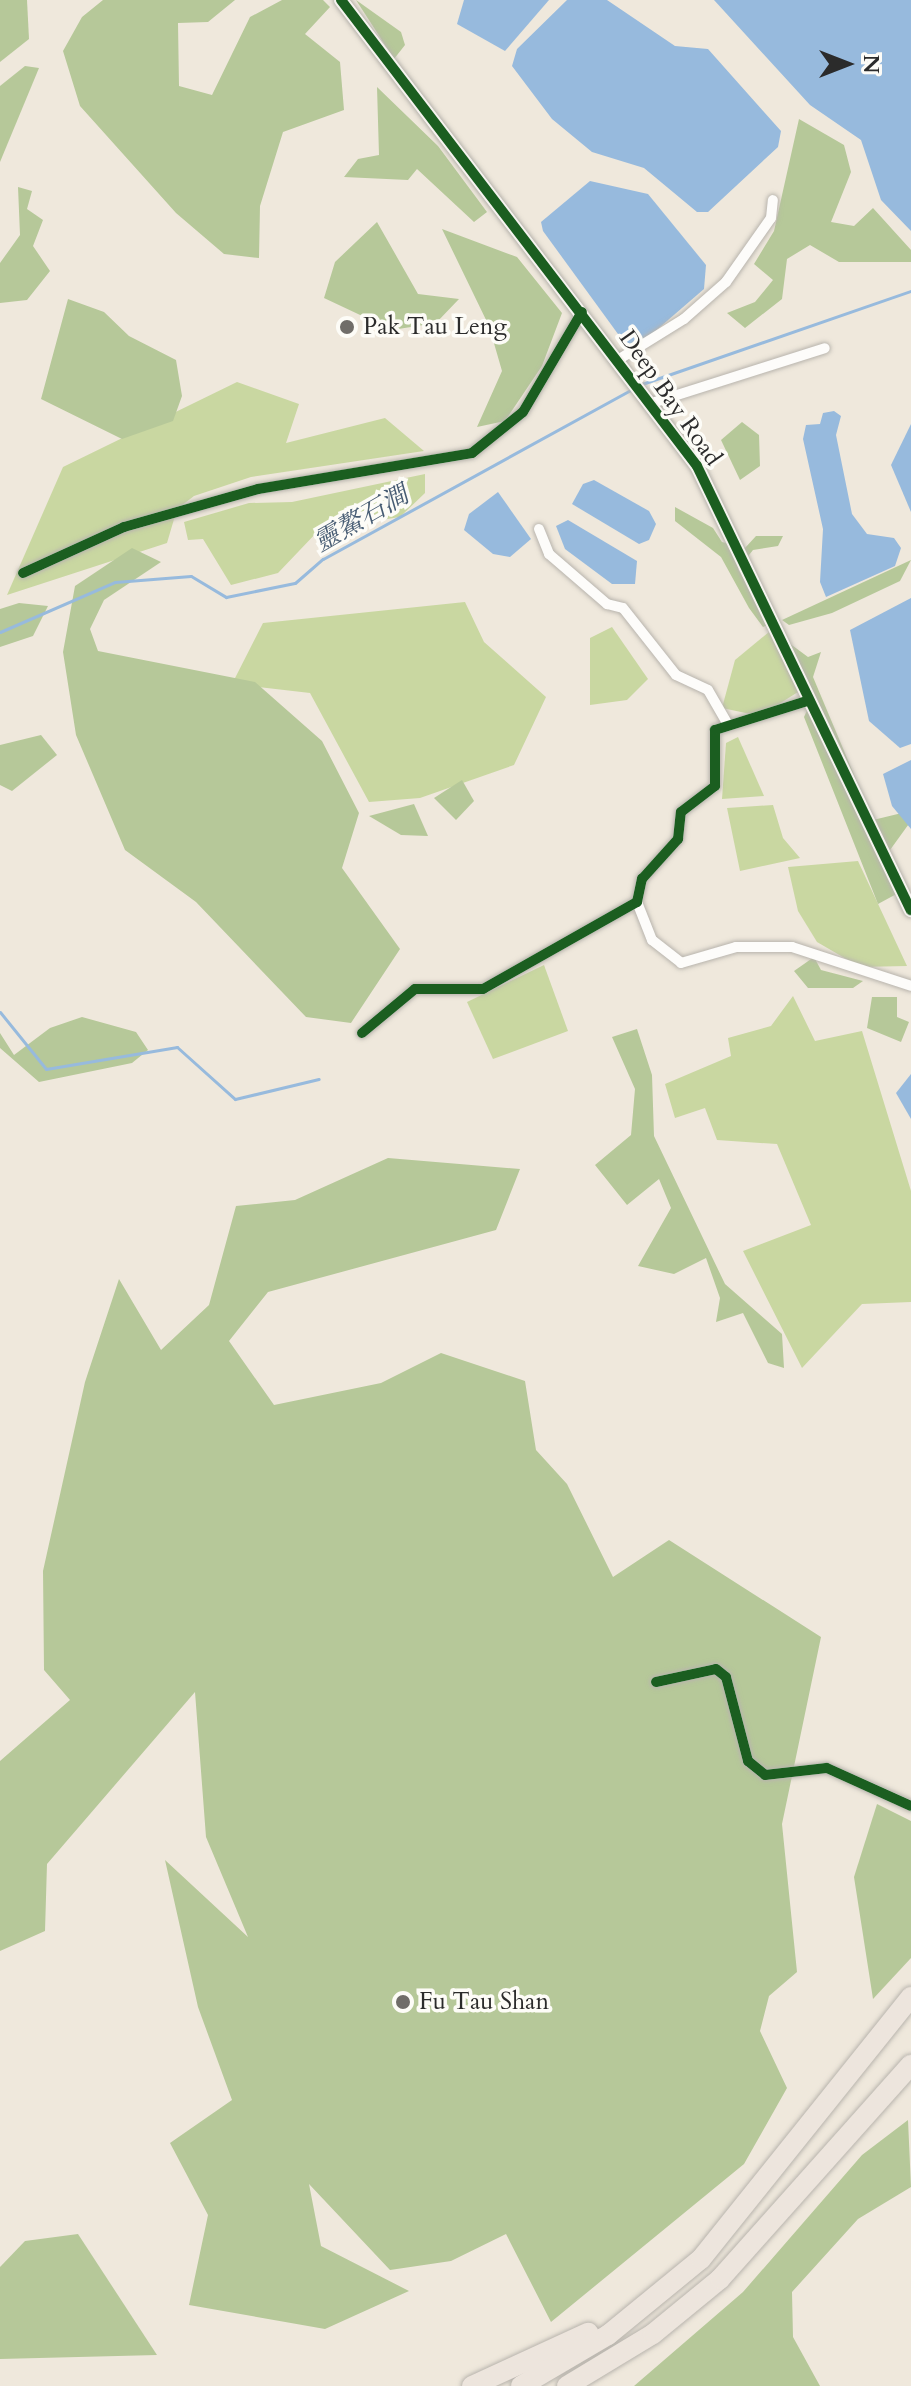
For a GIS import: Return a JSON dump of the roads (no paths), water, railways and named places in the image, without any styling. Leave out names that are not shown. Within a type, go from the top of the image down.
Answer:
[{"type":"highway","points":[[521,2386],[646,2307],[740,2217],[911,1997]]},
{"type":"highway","points":[[596,2386],[748,2251],[911,2065]]},
{"type":"highway","points":[[472,2386],[646,2307]]},
{"type":"highway","points":[[567,2386],[653,2334]]},
{"type":"street","name":"Deep Bay Road","points":[[341,0],[655,402],[707,483],[807,701],[911,910]]},
{"type":"street","points":[[621,358],[684,319],[726,282],[771,218],[773,200]]},
{"type":"street","points":[[23,573],[124,527],[258,489],[472,453],[523,412],[582,312]]},
{"type":"street","points":[[655,402],[825,348]]},
{"type":"street","points":[[539,529],[549,554],[607,604],[623,608],[676,675],[708,690],[728,724]]},
{"type":"street","points":[[807,701],[715,730],[715,786],[681,812],[678,839],[642,879],[637,902],[652,940],[681,963],[736,947],[792,947],[911,986]]},
{"type":"street","points":[[362,1033],[415,989],[483,989],[637,902]]},
{"type":"street","points":[[656,1682],[716,1669],[726,1677],[748,1761],[765,1775],[827,1768],[911,1806]]},
{"type":"water","points":[[464,0],[549,0],[505,51],[457,24]]},
{"type":"water","points":[[567,0],[607,0],[675,46],[708,49],[781,131],[778,147],[708,212],[697,212],[644,168],[592,152],[552,119],[512,66],[517,49]]},
{"type":"water","points":[[714,0],[911,0],[911,231],[881,200],[861,140],[810,105]]},
{"type":"water","points":[[590,181],[648,194],[706,265],[704,289],[645,340],[626,345],[543,231],[541,222]]},
{"type":"water","points":[[834,411],[841,416],[836,435],[852,514],[867,534],[894,538],[901,548],[895,566],[826,597],[820,582],[823,529],[803,439],[806,425],[820,424],[823,413]]},
{"type":"water","points":[[911,424],[911,512],[891,465]]},
{"type":"water","points":[[594,480],[649,511],[656,524],[649,540],[639,544],[572,504],[583,484]]},
{"type":"water","points":[[498,492],[531,539],[510,557],[493,554],[464,530],[469,514]]},
{"type":"water","points":[[568,520],[637,561],[635,584],[612,584],[565,549],[556,526]]},
{"type":"water","points":[[911,598],[911,744],[900,748],[869,721],[850,630]]},
{"type":"water","points":[[911,760],[911,829],[892,806],[883,774]]},
{"type":"water","points":[[911,1074],[911,1119],[896,1093]]},
{"type":"waterway","name":"靈鰲石澗","points":[[642,384],[911,291]]},
{"type":"waterway","name":"靈鰲石澗","points":[[0,632],[115,582],[191,576],[226,597],[295,583],[323,559],[632,389]]},
{"type":"waterway","points":[[0,1012],[46,1069],[177,1047],[235,1099],[319,1079]]},
{"type":"place","name":"Pak Tau Leng","points":[[347,327]]},
{"type":"place","name":"Fu Tau Shan","points":[[403,2002]]}]
